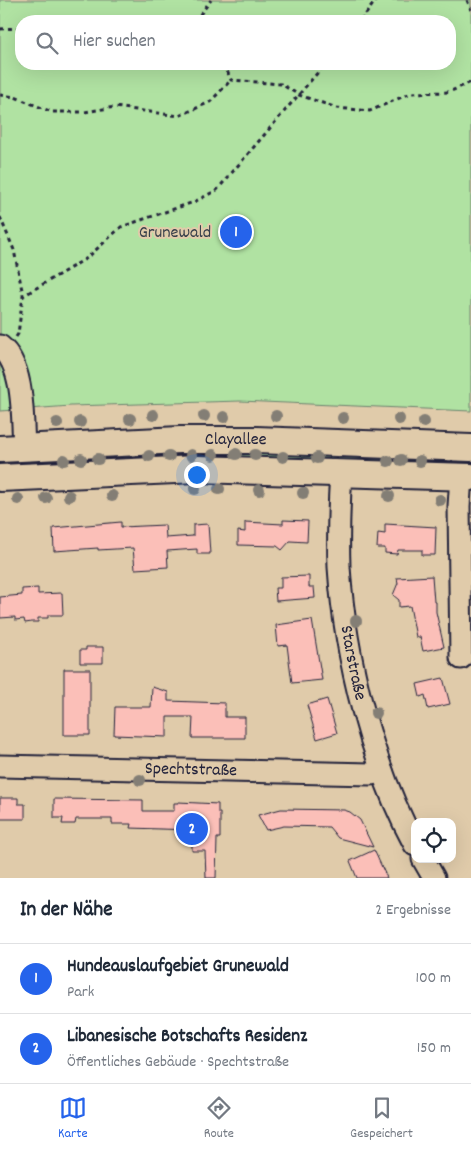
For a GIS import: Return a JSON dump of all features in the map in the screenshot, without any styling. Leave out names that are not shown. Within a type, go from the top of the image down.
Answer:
[{"type":"main road","name":"Clayallee","points":[[12,448],[189,440],[265,440],[471,448]]},
{"type":"main road","name":"Clayallee","points":[[0,478],[119,471],[197,469],[466,476]]},
{"type":"street","points":[[4,349],[14,364],[19,386],[12,448]]},
{"type":"street","name":"Starstraße","points":[[342,472],[339,567],[348,638],[363,707],[382,772],[411,839]]},
{"type":"street","points":[[461,658],[459,506],[466,476]]},
{"type":"street","name":"Spechtstraße","points":[[0,766],[371,774],[382,772]]},
{"type":"street","points":[[425,863],[434,878]]},
{"type":"path","points":[[200,15],[211,0]]},
{"type":"path","points":[[366,15],[376,0]]},
{"type":"path","points":[[468,0],[471,10]]},
{"type":"path","points":[[0,29],[15,28]]},
{"type":"path","points":[[227,70],[231,80]]},
{"type":"path","points":[[23,296],[88,258],[122,227],[194,202],[217,190],[320,70]]},
{"type":"path","points":[[0,95],[15,97],[52,112],[86,112],[115,107],[179,116],[210,102],[231,80]]},
{"type":"path","points":[[231,80],[281,84],[299,95],[337,108],[370,111],[410,93],[449,92],[471,82]]},
{"type":"path","points":[[0,217],[14,250],[23,296],[18,334],[4,349]]},
{"type":"green space","name":"Grunewald","points":[[0,0],[471,0],[471,411],[240,401],[71,406],[0,411]]},
{"type":"green space","points":[[118,450],[471,456],[471,470],[0,470],[0,457]]},
{"type":"building","points":[[283,520],[308,521],[307,542],[290,541],[282,550],[277,546],[238,545],[238,531],[245,532],[245,522],[283,524]]},
{"type":"building","points":[[121,522],[121,527],[165,525],[166,538],[193,536],[193,525],[208,524],[210,554],[197,554],[197,549],[167,551],[168,567],[135,569],[133,548],[54,551],[53,528]]},
{"type":"building","points":[[385,524],[436,527],[435,555],[422,555],[422,550],[398,550],[397,554],[385,553],[385,548],[377,548],[378,533],[385,534]]},
{"type":"building","points":[[309,576],[309,587],[314,587],[315,598],[276,601],[275,588],[281,588],[281,577]]},
{"type":"building","points":[[432,576],[434,602],[436,602],[436,612],[444,647],[423,651],[420,637],[416,637],[410,606],[399,607],[399,600],[393,595],[398,583],[397,578]]},
{"type":"building","points":[[38,588],[38,594],[62,593],[63,615],[48,615],[48,618],[38,618],[38,622],[25,623],[24,619],[15,620],[15,617],[0,618],[0,597],[22,595],[22,589]]},
{"type":"building","points":[[312,620],[322,680],[292,683],[287,645],[278,646],[276,625]]},
{"type":"building","points":[[86,647],[103,647],[103,663],[80,663],[80,650],[86,650]]},
{"type":"building","points":[[64,669],[90,669],[90,735],[64,735]]},
{"type":"building","points":[[443,678],[450,704],[428,709],[425,695],[420,697],[417,684]]},
{"type":"building","points":[[152,687],[168,692],[168,701],[225,703],[225,717],[245,717],[245,738],[192,738],[193,717],[167,717],[167,737],[114,735],[115,707],[151,707]]},
{"type":"building","points":[[327,699],[337,733],[317,739],[307,705]]},
{"type":"building","points":[[0,798],[18,798],[18,804],[25,804],[25,819],[0,819]]},
{"type":"building","points":[[54,799],[143,800],[143,811],[174,811],[174,803],[178,802],[218,804],[220,838],[217,838],[216,878],[206,878],[205,851],[192,851],[192,830],[130,828],[131,824],[112,824],[112,819],[76,819],[75,824],[62,824],[63,818],[54,818]]},
{"type":"building","points":[[281,809],[344,810],[350,812],[360,820],[373,847],[338,838],[329,827],[284,826],[266,830],[258,815]]},
{"type":"building","points":[[374,850],[387,878],[357,878],[350,861]]},
{"type":"place","name":"Hundeauslaufgebiet Grunewald","points":[[236,232]]},
{"type":"place","name":"Libanesische Botschafts Residenz","points":[[192,829]]}]
